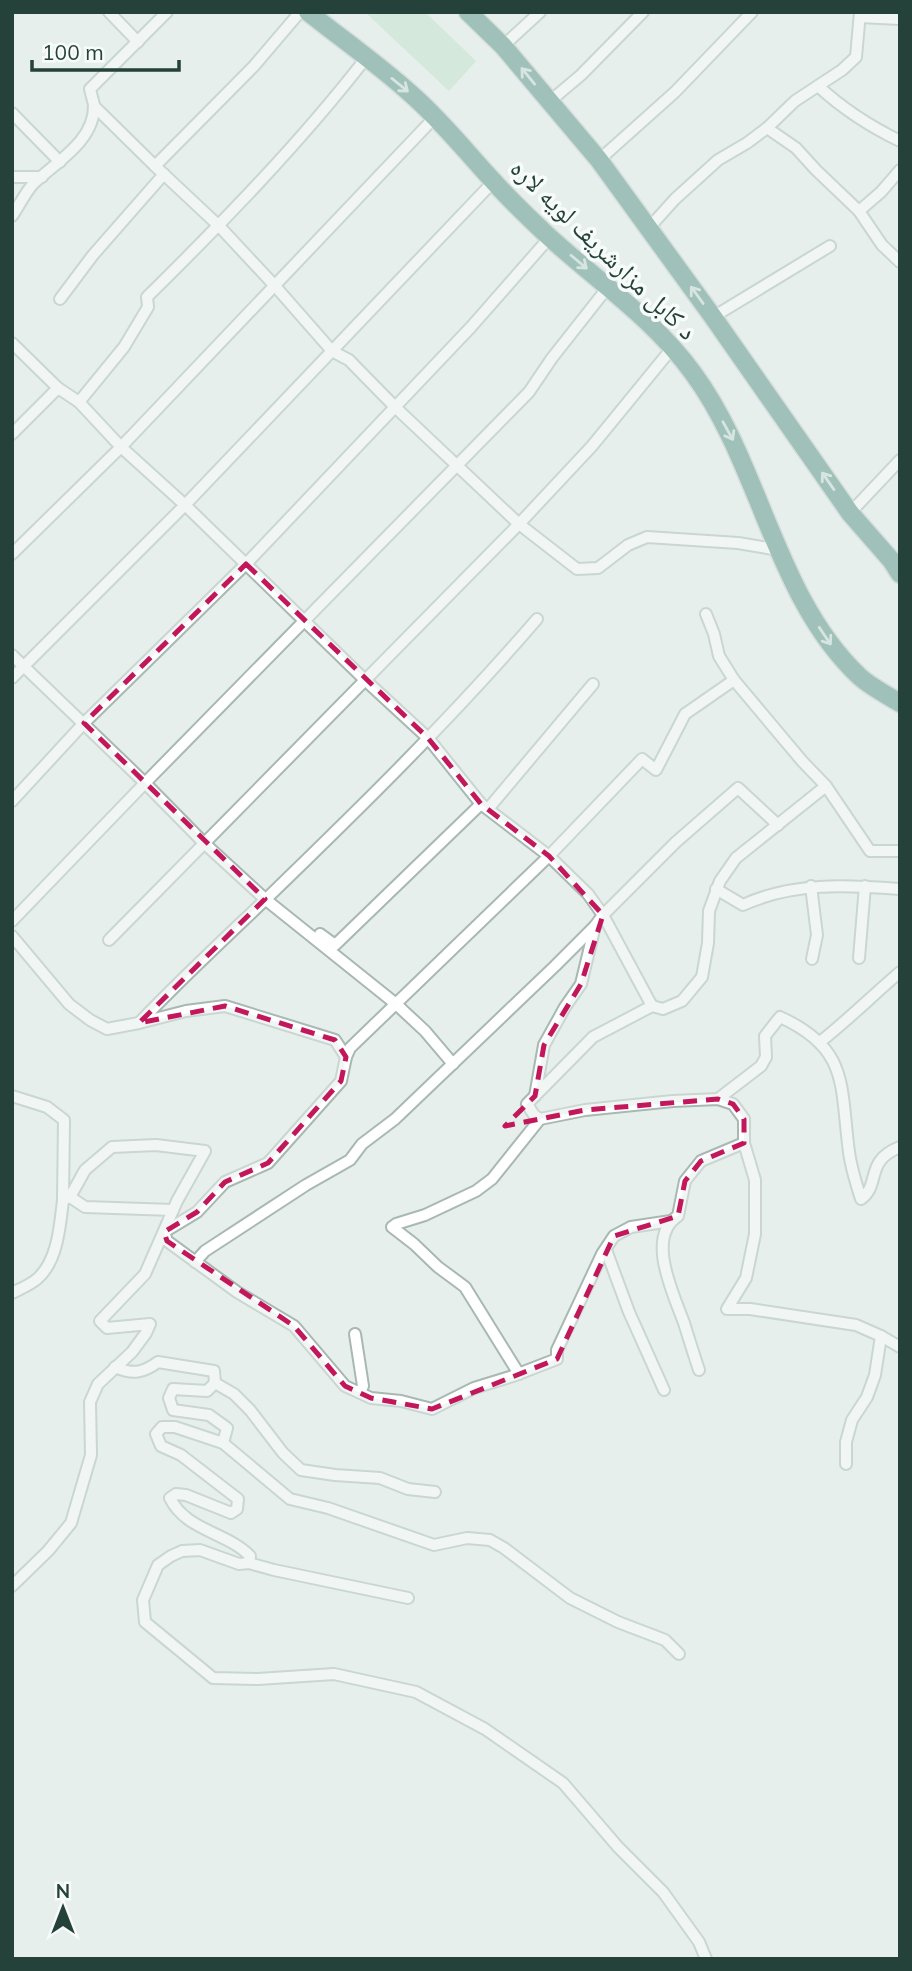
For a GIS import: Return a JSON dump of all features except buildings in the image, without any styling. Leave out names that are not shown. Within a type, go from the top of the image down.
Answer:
[{"type":"highway","name":"د کابل مزارشریف لویه لاره","points":[[308,12],[411,94],[493,182],[673,347],[694,374],[731,436],[779,550],[808,609],[832,646],[861,678],[900,703]]},
{"type":"highway","name":"د کابل مزارشریف لویه لاره","points":[[468,12],[503,46],[599,160],[850,513],[897,562]]},
{"type":"street","points":[[110,12],[138,42]]},
{"type":"street","points":[[12,216],[32,186],[85,136],[94,106],[90,89],[167,12]]},
{"type":"street","points":[[155,166],[254,66],[300,12]]},
{"type":"street","points":[[503,46],[541,12]]},
{"type":"street","points":[[549,102],[643,12]]},
{"type":"street","points":[[599,160],[675,92],[752,12]]},
{"type":"street","points":[[648,229],[675,199],[718,160],[747,143],[795,101],[842,70],[856,57],[860,15],[900,19]]},
{"type":"street","points":[[79,402],[124,346],[148,307],[147,297],[219,226],[366,58]]},
{"type":"street","points":[[818,86],[841,107],[876,130],[900,141]]},
{"type":"street","points":[[94,106],[219,226],[332,351],[349,360],[519,524],[577,569],[598,568],[628,545],[647,537],[737,543],[779,550]]},
{"type":"street","points":[[12,113],[60,162]]},
{"type":"street","points":[[12,554],[121,447],[435,117]]},
{"type":"street","points":[[767,128],[796,148],[859,211],[882,246],[900,262]]},
{"type":"street","points":[[859,211],[881,192],[900,170]]},
{"type":"street","points":[[60,299],[93,255],[164,174]]},
{"type":"street","points":[[12,177],[42,177]]},
{"type":"street","points":[[12,678],[185,505],[493,182]]},
{"type":"street","points":[[12,801],[84,723],[246,564],[396,407],[550,237]]},
{"type":"street","points":[[713,317],[830,246]]},
{"type":"street","points":[[12,921],[529,392],[608,287]]},
{"type":"street","points":[[12,343],[58,388],[79,402],[121,447],[428,738],[485,806],[549,856],[588,894],[603,915],[652,1006]]},
{"type":"street","points":[[110,940],[519,524],[592,446],[673,347]]},
{"type":"street","points":[[12,434],[58,388]]},
{"type":"street","points":[[850,513],[900,460]]},
{"type":"street","points":[[706,614],[719,656],[734,680],[826,786],[870,851],[900,851]]},
{"type":"street","points":[[139,1023],[428,738],[491,673],[537,619]]},
{"type":"street","points":[[12,655],[204,844],[265,900],[396,1004],[425,1031],[453,1064]]},
{"type":"street","points":[[164,1231],[197,1212],[225,1182],[268,1163],[341,1081],[350,1048],[549,856],[642,759],[656,770],[685,714],[734,680]]},
{"type":"street","points":[[301,928],[310,927],[335,945],[485,806],[593,684]]},
{"type":"street","points":[[540,1119],[527,1104],[593,1037],[652,1006],[663,1009],[682,1001],[702,976],[708,943],[709,911],[716,889],[736,858],[826,786]]},
{"type":"street","points":[[195,1262],[205,1251],[349,1160],[362,1144],[395,1119],[453,1064],[685,834],[737,788],[778,824]]},
{"type":"street","points":[[716,889],[743,905],[758,898],[811,886],[900,888]]},
{"type":"street","points":[[811,886],[817,935],[812,959]]},
{"type":"street","points":[[859,958],[865,886]]},
{"type":"street","points":[[535,1096],[544,1045],[581,984],[595,926]]},
{"type":"street","points":[[12,936],[69,1004],[107,1029],[186,1011],[225,1006],[335,1040],[346,1058]]},
{"type":"street","points":[[820,1042],[853,1016],[900,972]]},
{"type":"street","points":[[718,1099],[761,1066],[766,1057],[765,1036],[780,1017],[802,1027],[820,1042],[832,1059],[841,1085],[852,1174],[862,1199],[868,1194],[878,1164],[887,1152],[900,1147]]},
{"type":"street","points":[[12,1096],[47,1107],[64,1120],[66,1199],[49,1262],[38,1278],[12,1293]]},
{"type":"street","points":[[519,1374],[465,1287],[391,1227],[425,1215],[476,1191],[492,1179],[540,1119],[584,1110],[643,1104],[718,1099],[733,1104],[744,1119],[744,1143],[755,1180],[755,1234],[746,1278],[727,1309],[750,1309],[856,1325],[900,1348]]},
{"type":"street","points":[[164,1231],[167,1241],[195,1262],[237,1292],[294,1326],[345,1386],[371,1398],[401,1401],[432,1409],[474,1388],[557,1359],[557,1350],[602,1254],[614,1236],[631,1227],[671,1221],[678,1216],[685,1181],[701,1161],[744,1143]]},
{"type":"street","points":[[12,1586],[48,1551],[71,1523],[91,1455],[90,1402],[98,1384],[132,1352],[150,1324],[107,1328],[100,1321],[145,1274],[173,1210],[205,1151],[156,1145],[112,1147],[85,1170],[66,1199]]},
{"type":"street","points":[[66,1199],[85,1207],[173,1210]]},
{"type":"street","points":[[671,1221],[663,1243],[664,1270],[699,1370]]},
{"type":"street","points":[[606,1250],[629,1312],[664,1390]]},
{"type":"street","points":[[355,1334],[363,1386],[360,1392]]},
{"type":"street","points":[[846,1464],[846,1442],[852,1420],[867,1397],[875,1375],[881,1336]]},
{"type":"street","points":[[115,1367],[125,1371],[145,1371],[158,1362],[214,1371],[215,1383],[207,1391],[173,1389],[169,1398],[173,1410],[209,1415],[227,1428],[223,1443]]},
{"type":"street","points":[[215,1383],[234,1394],[283,1453],[301,1469],[335,1475],[380,1478],[408,1489],[435,1492]]},
{"type":"street","points":[[249,1563],[250,1556],[243,1548],[201,1528],[176,1509],[170,1498],[176,1494],[186,1495],[231,1513],[237,1509],[238,1499],[181,1455],[161,1446],[156,1434],[162,1427],[175,1427],[223,1443],[290,1499],[328,1508],[434,1545],[467,1538],[491,1540],[570,1598],[618,1622],[665,1640],[679,1654]]},
{"type":"street","points":[[408,1598],[249,1563],[239,1564],[200,1550],[182,1550],[158,1565],[143,1600],[145,1622],[213,1678],[257,1679],[334,1674],[416,1692],[485,1729],[563,1783],[618,1847],[663,1892],[699,1942],[706,1959]]},
{"type":"highlighted area","points":[[246,564],[428,738],[481,804],[549,856],[603,915],[581,984],[544,1045],[535,1096],[505,1126],[585,1110],[718,1099],[733,1104],[744,1119],[744,1143],[701,1161],[685,1181],[678,1216],[614,1236],[557,1359],[432,1409],[371,1398],[345,1386],[294,1326],[167,1241],[164,1232],[197,1212],[225,1182],[268,1163],[341,1081],[346,1057],[335,1040],[225,1006],[139,1023],[265,899],[84,723]]},
{"type":"green space","points":[[365,12],[425,12],[476,61],[449,91]]}]
